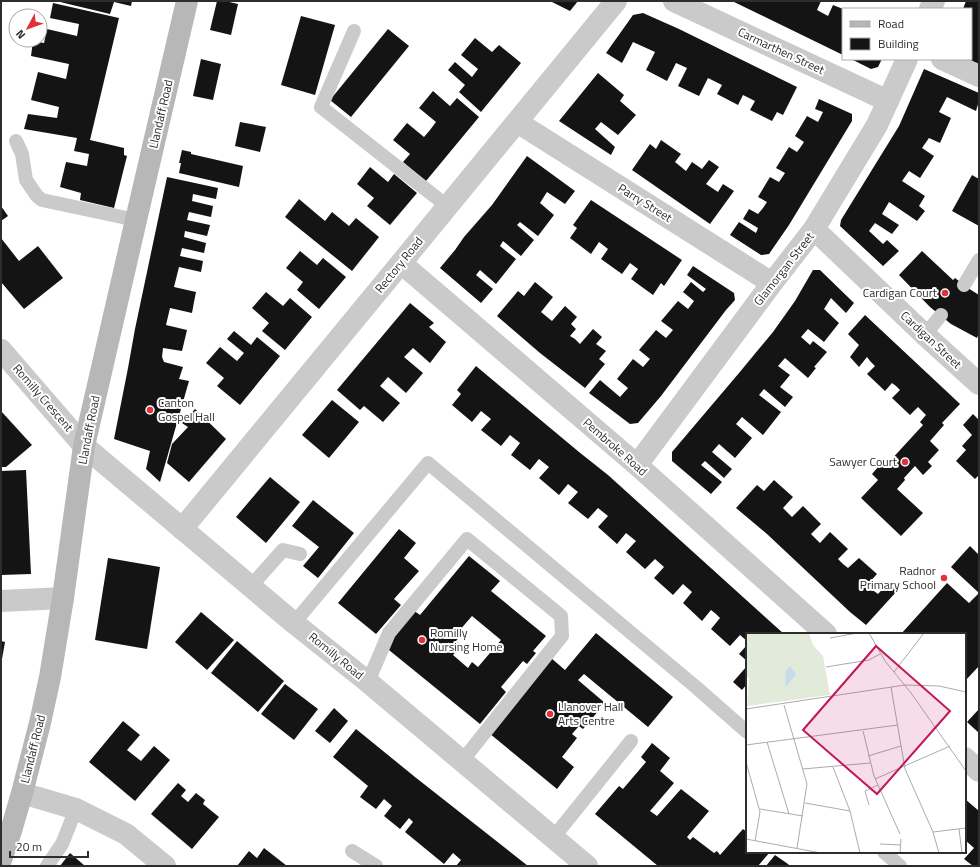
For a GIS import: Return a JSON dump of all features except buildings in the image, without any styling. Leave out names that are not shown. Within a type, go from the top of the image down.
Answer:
[{"type":"main road","name":"Llandaff Road","points":[[1,860],[22,793],[50,677],[63,598],[84,446],[187,1]]},
{"type":"street","name":"Rectory Road","points":[[182,529],[616,1]]},
{"type":"street","name":"Carmarthen Street","points":[[674,1],[888,101]]},
{"type":"street","name":"Glamorgan Street","points":[[637,465],[814,229],[877,125],[907,60]]},
{"type":"street","points":[[944,60],[979,76]]},
{"type":"street","name":"Parry Street","points":[[517,122],[772,283]]},
{"type":"street","name":"Cardigan Street","points":[[814,229],[925,335],[979,384]]},
{"type":"street","name":"Pembroke Road","points":[[401,263],[637,465],[825,633]]},
{"type":"street","name":"Romilly Crescent","points":[[1,350],[84,446]]},
{"type":"street","name":"Romilly Road","points":[[84,446],[294,623],[368,682],[587,866]]},
{"type":"street","points":[[1,601],[63,598]]},
{"type":"street","points":[[966,759],[979,771]]},
{"type":"street","points":[[22,793],[76,809],[126,834],[165,866]]},
{"type":"lane","points":[[354,32],[322,108],[447,206]]},
{"type":"lane","points":[[16,141],[22,154],[26,180],[37,196],[42,200],[136,220]]},
{"type":"lane","points":[[964,285],[979,260]]},
{"type":"lane","points":[[925,335],[941,315]]},
{"type":"lane","points":[[294,623],[428,463],[691,683],[746,731]]},
{"type":"lane","points":[[368,682],[389,633],[467,539],[561,616],[562,636],[462,761]]},
{"type":"lane","points":[[251,586],[283,550],[300,554]]},
{"type":"lane","points":[[553,838],[631,741]]},
{"type":"lane","points":[[46,866],[62,844],[76,809]]},
{"type":"lane","points":[[352,852],[376,866]]},
{"type":"lane","points":[[885,853],[900,866]]},
{"type":"place","name":"Cardigan Court","points":[[945,293]]},
{"type":"place","name":"Canton Gospel Hall","points":[[150,410]]},
{"type":"place","name":"Sawyer Court","points":[[905,462]]},
{"type":"place","name":"Radnor Primary School","points":[[944,578]]},
{"type":"place","name":"Romilly Nursing Home","points":[[422,640]]},
{"type":"place","name":"Llanover Hall Arts Centre","points":[[550,714]]}]
